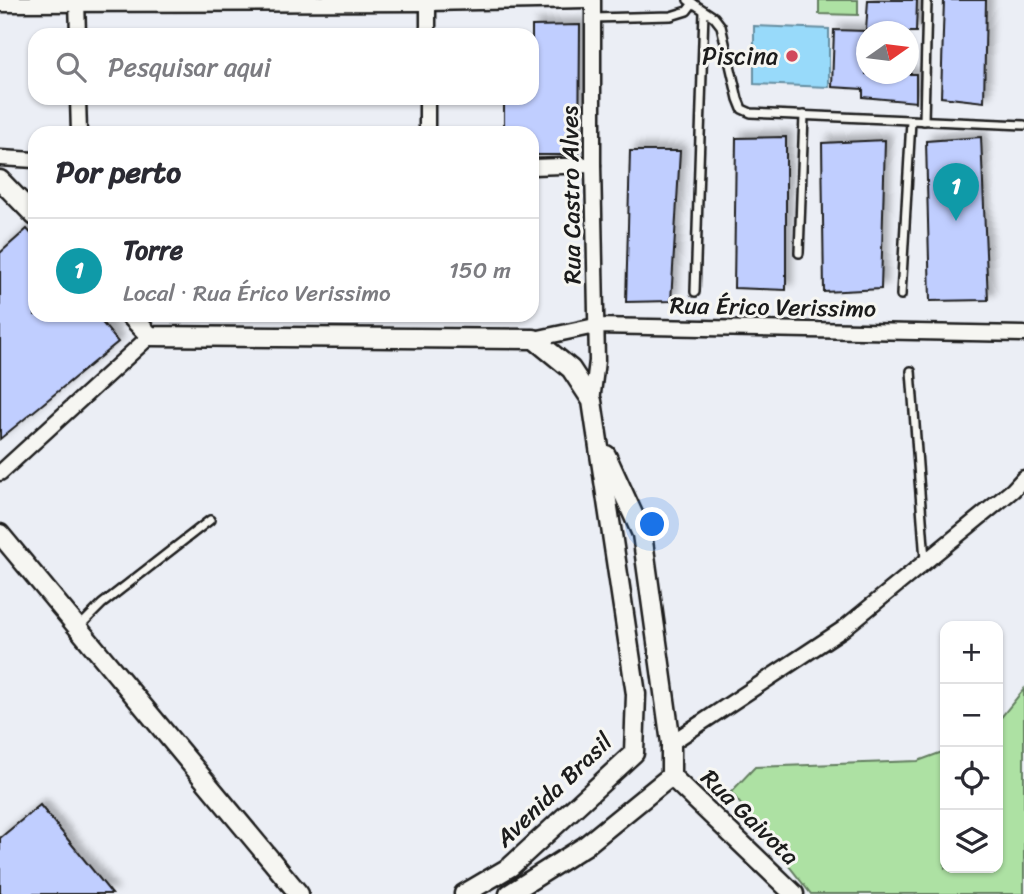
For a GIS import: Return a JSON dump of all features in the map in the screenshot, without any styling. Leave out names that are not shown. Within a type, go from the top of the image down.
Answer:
[{"type":"street","points":[[0,4],[586,0]]},
{"type":"street","name":"Rua Castro Alves","points":[[593,0],[595,326]]},
{"type":"street","points":[[77,2],[78,28]]},
{"type":"street","points":[[428,2],[428,28]]},
{"type":"street","points":[[78,105],[79,126]]},
{"type":"street","points":[[427,105],[427,126]]},
{"type":"street","points":[[0,158],[28,160]]},
{"type":"street","points":[[539,167],[593,165]]},
{"type":"street","points":[[0,180],[28,209]]},
{"type":"street","points":[[137,322],[150,336]]},
{"type":"street","points":[[0,473],[150,336],[534,339],[595,326],[597,361],[593,401]]},
{"type":"street","name":"Rua Érico Verissimo","points":[[595,326],[1024,334]]},
{"type":"street","name":"Avenida Brasil","points":[[464,894],[510,867],[634,753],[636,694],[593,401],[570,369],[534,339]]},
{"type":"street","points":[[509,894],[585,846],[671,776],[671,743],[642,534],[598,437]]},
{"type":"street","points":[[671,743],[843,629],[1024,478]]},
{"type":"street","points":[[0,534],[299,894]]},
{"type":"street","name":"Rua Gaivota","points":[[671,776],[791,893]]},
{"type":"lane","points":[[924,121],[926,0]]},
{"type":"lane","points":[[593,18],[671,16],[687,11],[690,1],[714,17],[725,34],[738,99],[742,109],[751,113],[1024,125]]},
{"type":"lane","points":[[695,292],[704,11]]},
{"type":"lane","points":[[799,253],[804,115]]},
{"type":"lane","points":[[901,295],[911,121]]},
{"type":"lane","points":[[911,371],[925,561]]},
{"type":"lane","points":[[77,628],[102,604],[210,520]]},
{"type":"green space","points":[[819,0],[858,0],[858,15],[819,14]]},
{"type":"green space","points":[[1024,689],[1024,894],[811,894],[731,792],[755,767],[918,761],[940,753],[940,873],[1003,873],[1003,715]]},
{"type":"water","name":"Piscina","points":[[754,26],[829,29],[829,87],[754,84]]},
{"type":"building","points":[[868,0],[917,0],[916,21],[867,21]]},
{"type":"building","points":[[944,0],[986,0],[984,102],[941,97]]},
{"type":"building","points":[[580,25],[579,155],[539,155],[539,126],[504,126],[504,105],[539,105],[539,28],[532,26]]},
{"type":"building","points":[[834,30],[856,31],[856,84],[916,84],[916,102],[863,97],[863,89],[832,87]]},
{"type":"building","points":[[786,137],[786,290],[734,288],[736,138]]},
{"type":"building","points":[[981,137],[988,300],[930,301],[926,141]]},
{"type":"building","points":[[885,140],[881,289],[824,292],[822,143]]},
{"type":"building","points":[[630,151],[680,151],[671,301],[626,302]]},
{"type":"building","points":[[28,230],[28,322],[102,322],[118,342],[0,439],[0,253]]},
{"type":"building","points":[[40,805],[112,894],[0,894],[0,838]]},
{"type":"place","name":"Piscina","points":[[792,56]]},
{"type":"place","name":"Torre","points":[[956,221]]}]
